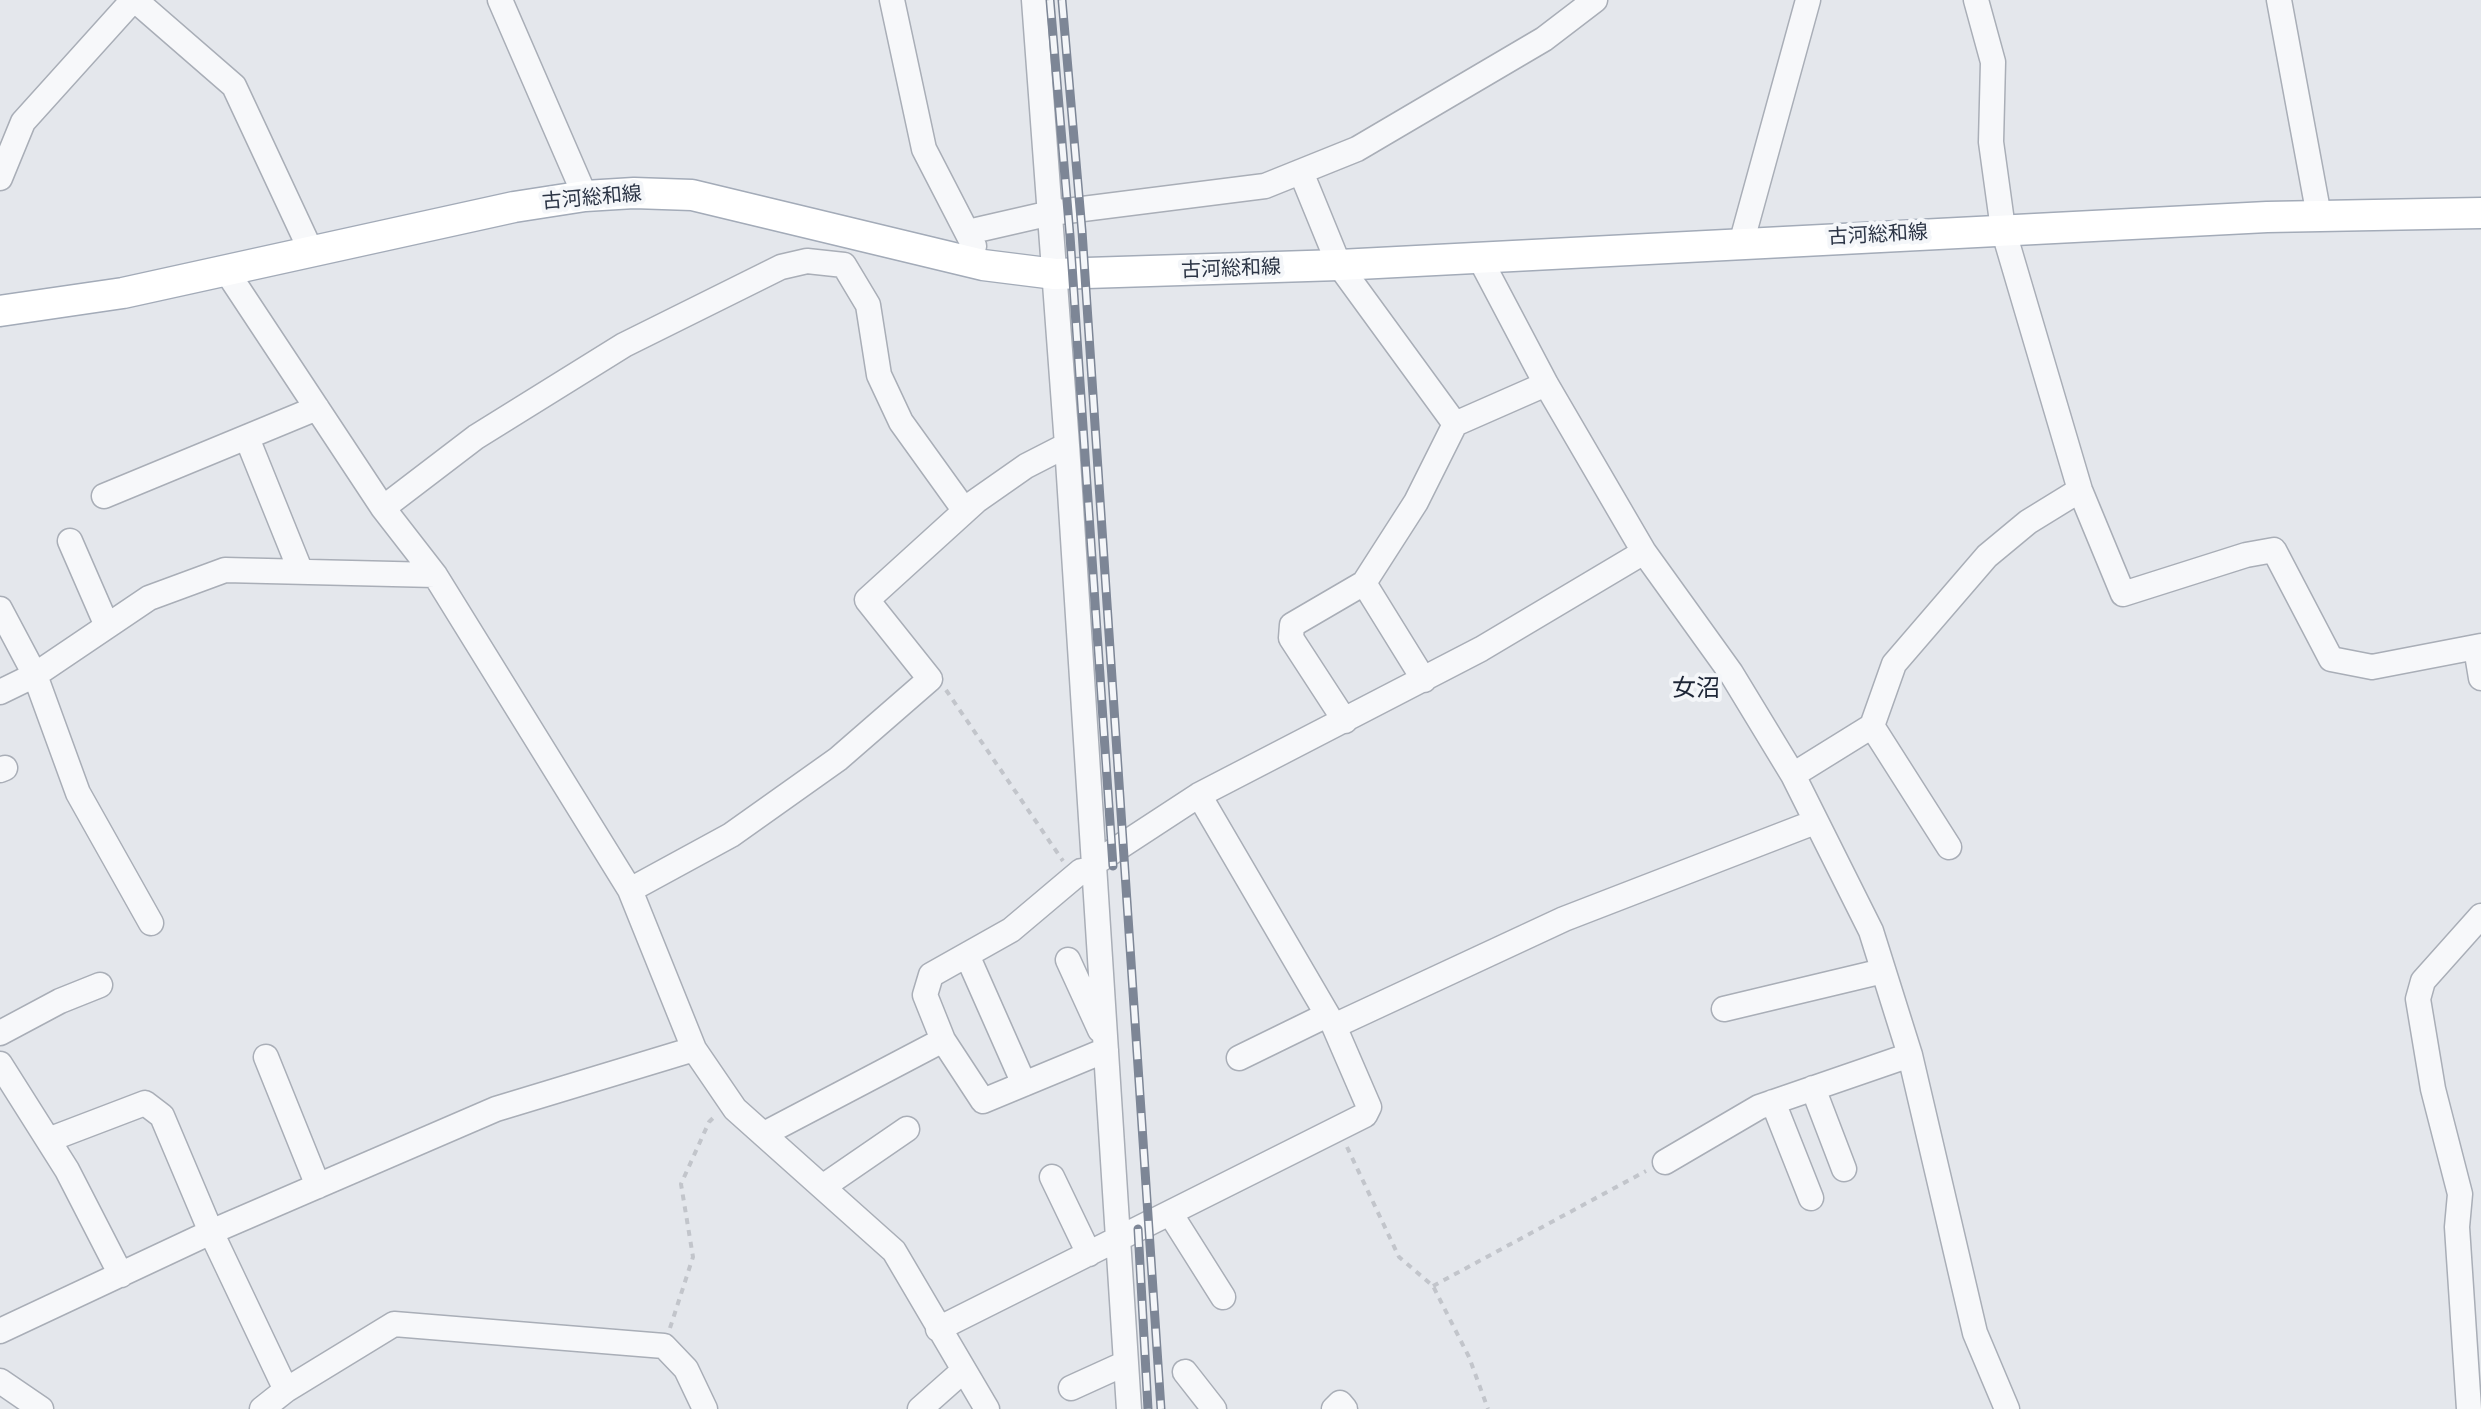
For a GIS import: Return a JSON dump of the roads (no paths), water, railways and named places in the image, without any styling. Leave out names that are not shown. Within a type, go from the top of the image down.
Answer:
[{"type":"main road","name":"古河総和線","points":[[0,311],[123,293],[514,207],[585,196],[692,195],[983,265],[1055,274],[1339,265],[2003,229],[2319,216],[2481,213]]},
{"type":"street","points":[[0,178],[23,122],[134,0],[234,86],[311,251]]},
{"type":"street","points":[[500,0],[585,196]]},
{"type":"street","points":[[892,0],[924,149],[983,265]]},
{"type":"street","points":[[1034,0],[1067,445],[1088,867],[1106,1046],[1129,1409]]},
{"type":"street","points":[[968,232],[1051,213],[1265,186],[1357,149],[1544,39],[1595,0]]},
{"type":"street","points":[[1741,244],[1808,0]]},
{"type":"street","points":[[1976,0],[1993,62],[1991,142],[2003,229],[2080,490],[2123,594],[2246,555],[2274,550],[2331,659],[2372,667],[2479,647],[2481,678]]},
{"type":"street","points":[[2279,0],[2319,216]]},
{"type":"street","points":[[1301,172],[1339,265],[1455,424]]},
{"type":"street","points":[[1479,257],[1546,384],[1644,552],[1731,673],[1793,775],[1871,931],[1910,1055],[1975,1333],[2007,1409]]},
{"type":"street","points":[[383,508],[476,437],[624,345],[781,267],[807,261],[844,265],[868,305],[879,375],[901,422],[965,511]]},
{"type":"street","points":[[225,269],[383,508],[435,575],[630,890],[694,1049],[730,1102],[894,1251],[987,1409]]},
{"type":"street","points":[[1345,721],[1291,638],[1292,625],[1364,583],[1416,502],[1455,424],[1546,384]]},
{"type":"street","points":[[104,496],[317,408]]},
{"type":"street","points":[[247,438],[301,572]]},
{"type":"street","points":[[630,890],[731,835],[838,759],[930,679],[867,600],[965,511],[1026,466],[1067,445]]},
{"type":"street","points":[[1793,775],[1872,726],[1882,707],[1894,664],[1987,556],[2028,522],[2080,490]]},
{"type":"street","points":[[70,541],[107,626]]},
{"type":"street","points":[[1106,1046],[983,1101],[943,1040],[925,995],[931,975],[1011,930],[1088,867],[1199,795],[1424,680],[1644,552]]},
{"type":"street","points":[[0,692],[35,675],[149,598],[225,570],[435,575]]},
{"type":"street","points":[[1364,583],[1424,680]]},
{"type":"street","points":[[0,609],[35,675],[78,793],[151,923]]},
{"type":"street","points":[[1872,726],[1949,847]]},
{"type":"street","points":[[938,1329],[1338,1129],[1365,1115],[1369,1107],[1331,1020],[1199,795]]},
{"type":"street","points":[[1239,1058],[1564,919],[1815,822]]},
{"type":"street","points":[[2469,1409],[2457,1227],[2460,1194],[2433,1089],[2418,999],[2423,981],[2481,916]]},
{"type":"street","points":[[967,955],[1024,1084]]},
{"type":"street","points":[[1068,960],[1106,1046]]},
{"type":"street","points":[[1724,1009],[1883,971]]},
{"type":"street","points":[[0,1033],[60,1001],[100,985]]},
{"type":"street","points":[[764,1134],[943,1040]]},
{"type":"street","points":[[0,1331],[211,1232],[496,1109],[694,1049]]},
{"type":"street","points":[[1665,1162],[1759,1107],[1910,1055]]},
{"type":"street","points":[[266,1057],[318,1186]]},
{"type":"street","points":[[0,1064],[11,1105],[48,1140],[67,1170],[121,1275]]},
{"type":"street","points":[[1813,1088],[1844,1169]]},
{"type":"street","points":[[1773,1102],[1811,1198]]},
{"type":"street","points":[[48,1140],[145,1103],[162,1116],[211,1232],[286,1390]]},
{"type":"street","points":[[824,1186],[907,1129]]},
{"type":"street","points":[[1052,1177],[1089,1254]]},
{"type":"street","points":[[1170,1213],[1223,1297]]},
{"type":"street","points":[[262,1409],[286,1390],[394,1324],[664,1346],[686,1369],[705,1409]]},
{"type":"street","points":[[1071,1388],[1126,1363]]},
{"type":"street","points":[[920,1409],[964,1370]]},
{"type":"street","points":[[1185,1372],[1214,1409]]},
{"type":"street","points":[[0,1381],[41,1409]]},
{"type":"street","points":[[1334,1409],[1340,1403],[1345,1409]]},
{"type":"railway","points":[[1050,0],[1070,236],[1113,866]]},
{"type":"railway","points":[[1062,0],[1082,231],[1161,1409]]},
{"type":"railway","points":[[1138,1229],[1148,1409]]},
{"type":"district","name":"女沼","points":[[1696,690]]}]
